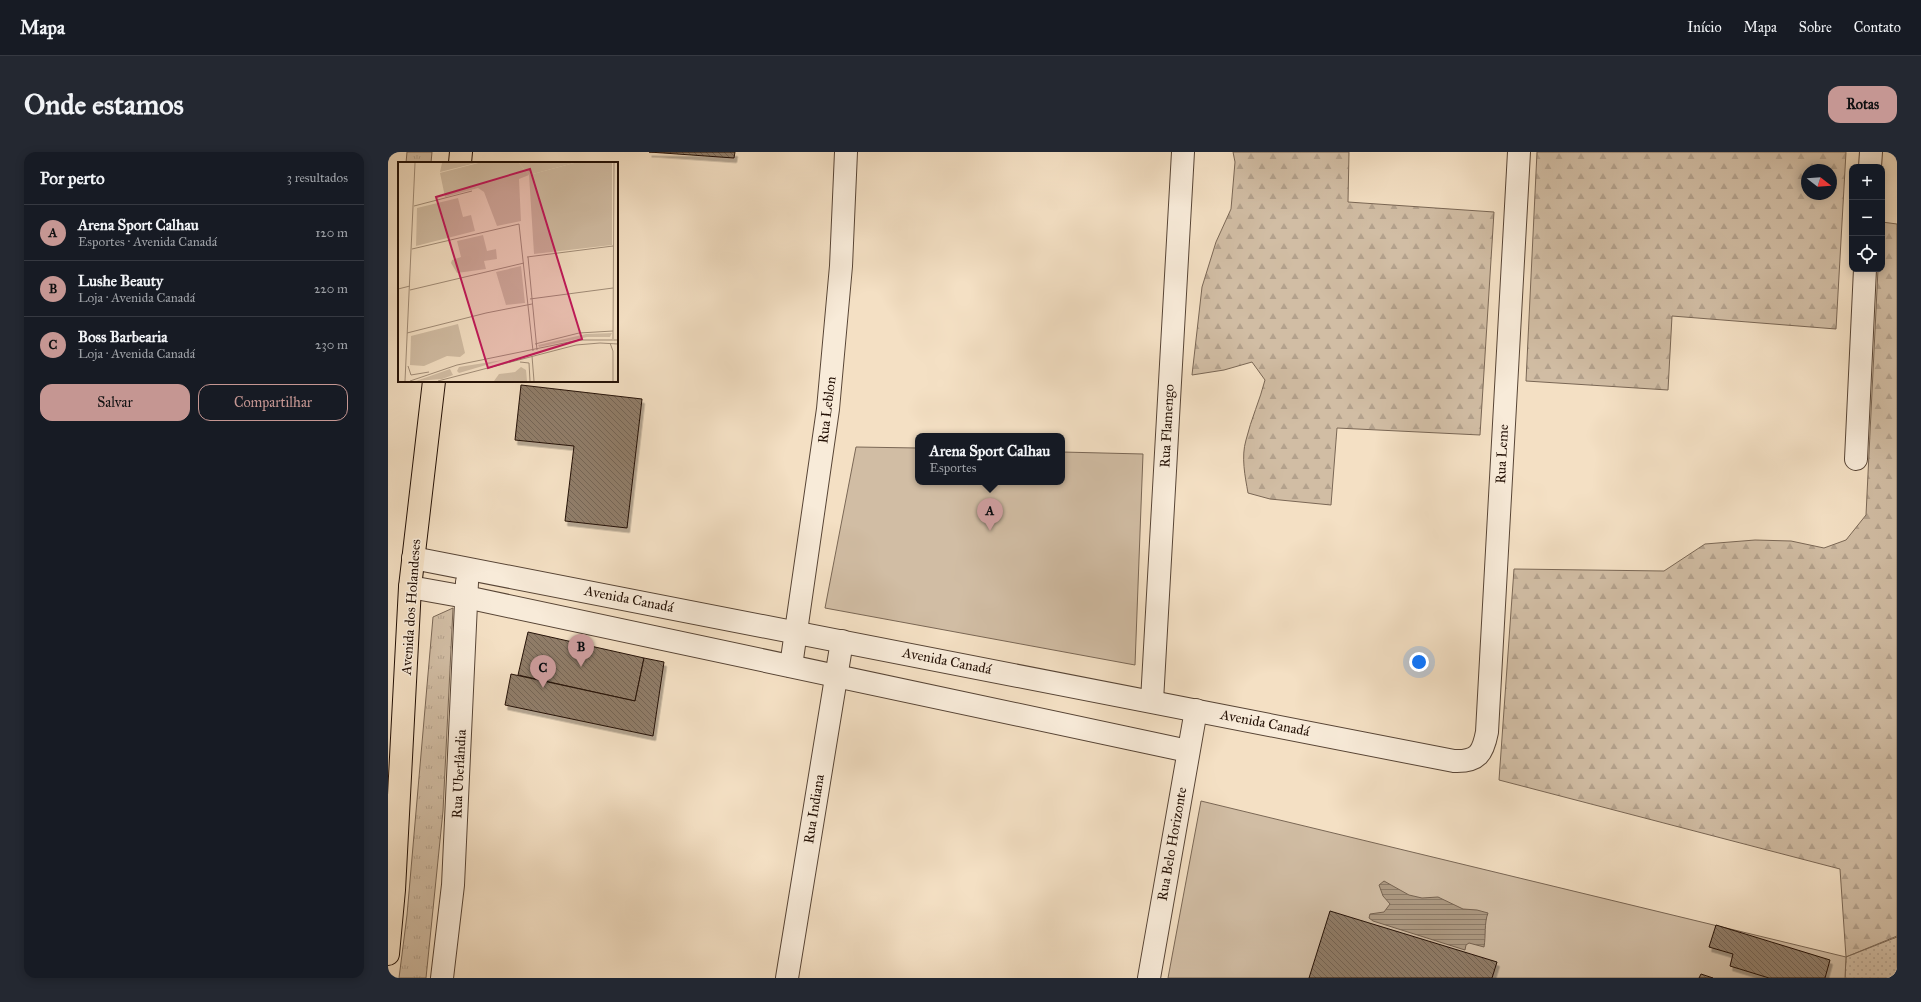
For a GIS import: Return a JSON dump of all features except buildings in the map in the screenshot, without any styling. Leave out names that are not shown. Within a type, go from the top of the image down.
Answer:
[{"type":"main road","points":[[460,162],[461,152]]},
{"type":"main road","name":"Avenida dos Holandeses","points":[[388,954],[394,890],[410,587],[434,382]]},
{"type":"street","name":"Rua Leblon","points":[[791,666],[828,409],[841,266],[846,152]]},
{"type":"street","name":"Rua Flamengo","points":[[1152,701],[1183,152]]},
{"type":"street","name":"Rua Leme","points":[[1479,755],[1487,732],[1519,152]]},
{"type":"street","points":[[1870,164],[1871,152]]},
{"type":"street","points":[[1856,459],[1865,272]]},
{"type":"street","name":"Avenida Canadá","points":[[414,558],[1454,761],[1465,762],[1479,755]]},
{"type":"street","name":"Rua Uberlândia","points":[[442,978],[453,877],[468,569]]},
{"type":"street","points":[[410,587],[466,597],[1188,751]]},
{"type":"street","name":"Rua Indiana","points":[[786,978],[842,641]]},
{"type":"street","name":"Rua Belo Horizonte","points":[[1149,978],[1196,710]]},
{"type":"green space","points":[[407,152],[432,152],[431,162],[406,162]]},
{"type":"green space","points":[[1233,152],[1349,152],[1348,202],[1494,212],[1480,435],[1337,428],[1331,505],[1270,499],[1248,493],[1244,466],[1245,446],[1250,425],[1265,380],[1252,362],[1224,370],[1192,375],[1202,287],[1216,242],[1231,209],[1235,162]]},
{"type":"green space","points":[[1537,152],[1846,152],[1836,329],[1672,316],[1668,390],[1526,381]]},
{"type":"green space","points":[[1885,222],[1897,224],[1897,936],[1846,957],[1840,869],[1499,780],[1514,569],[1664,571],[1705,544],[1755,540],[1791,541],[1824,548],[1846,540],[1866,515],[1878,272],[1885,272]]},
{"type":"green space","points":[[856,447],[915,448],[915,485],[1065,485],[1065,452],[1143,454],[1135,665],[825,608]]},
{"type":"green space","points":[[453,608],[443,811],[426,978],[399,978],[407,915],[433,617]]},
{"type":"green space","points":[[1201,801],[1846,957],[1845,978],[1168,978]]},
{"type":"green space","points":[[1897,937],[1897,978],[1845,978],[1846,957]]},
{"type":"shaded area","points":[[1384,881],[1409,895],[1422,898],[1438,897],[1463,909],[1477,910],[1488,913],[1484,947],[1469,943],[1466,945],[1465,950],[1373,921],[1369,918],[1370,914],[1384,912],[1390,904],[1383,896],[1379,885]]},
{"type":"place","name":"Arena Sport Calhau","points":[[990,531]]},
{"type":"place","name":"Lushe Beauty","points":[[581,667]]},
{"type":"place","name":"Boss Barbearia","points":[[543,688]]}]
